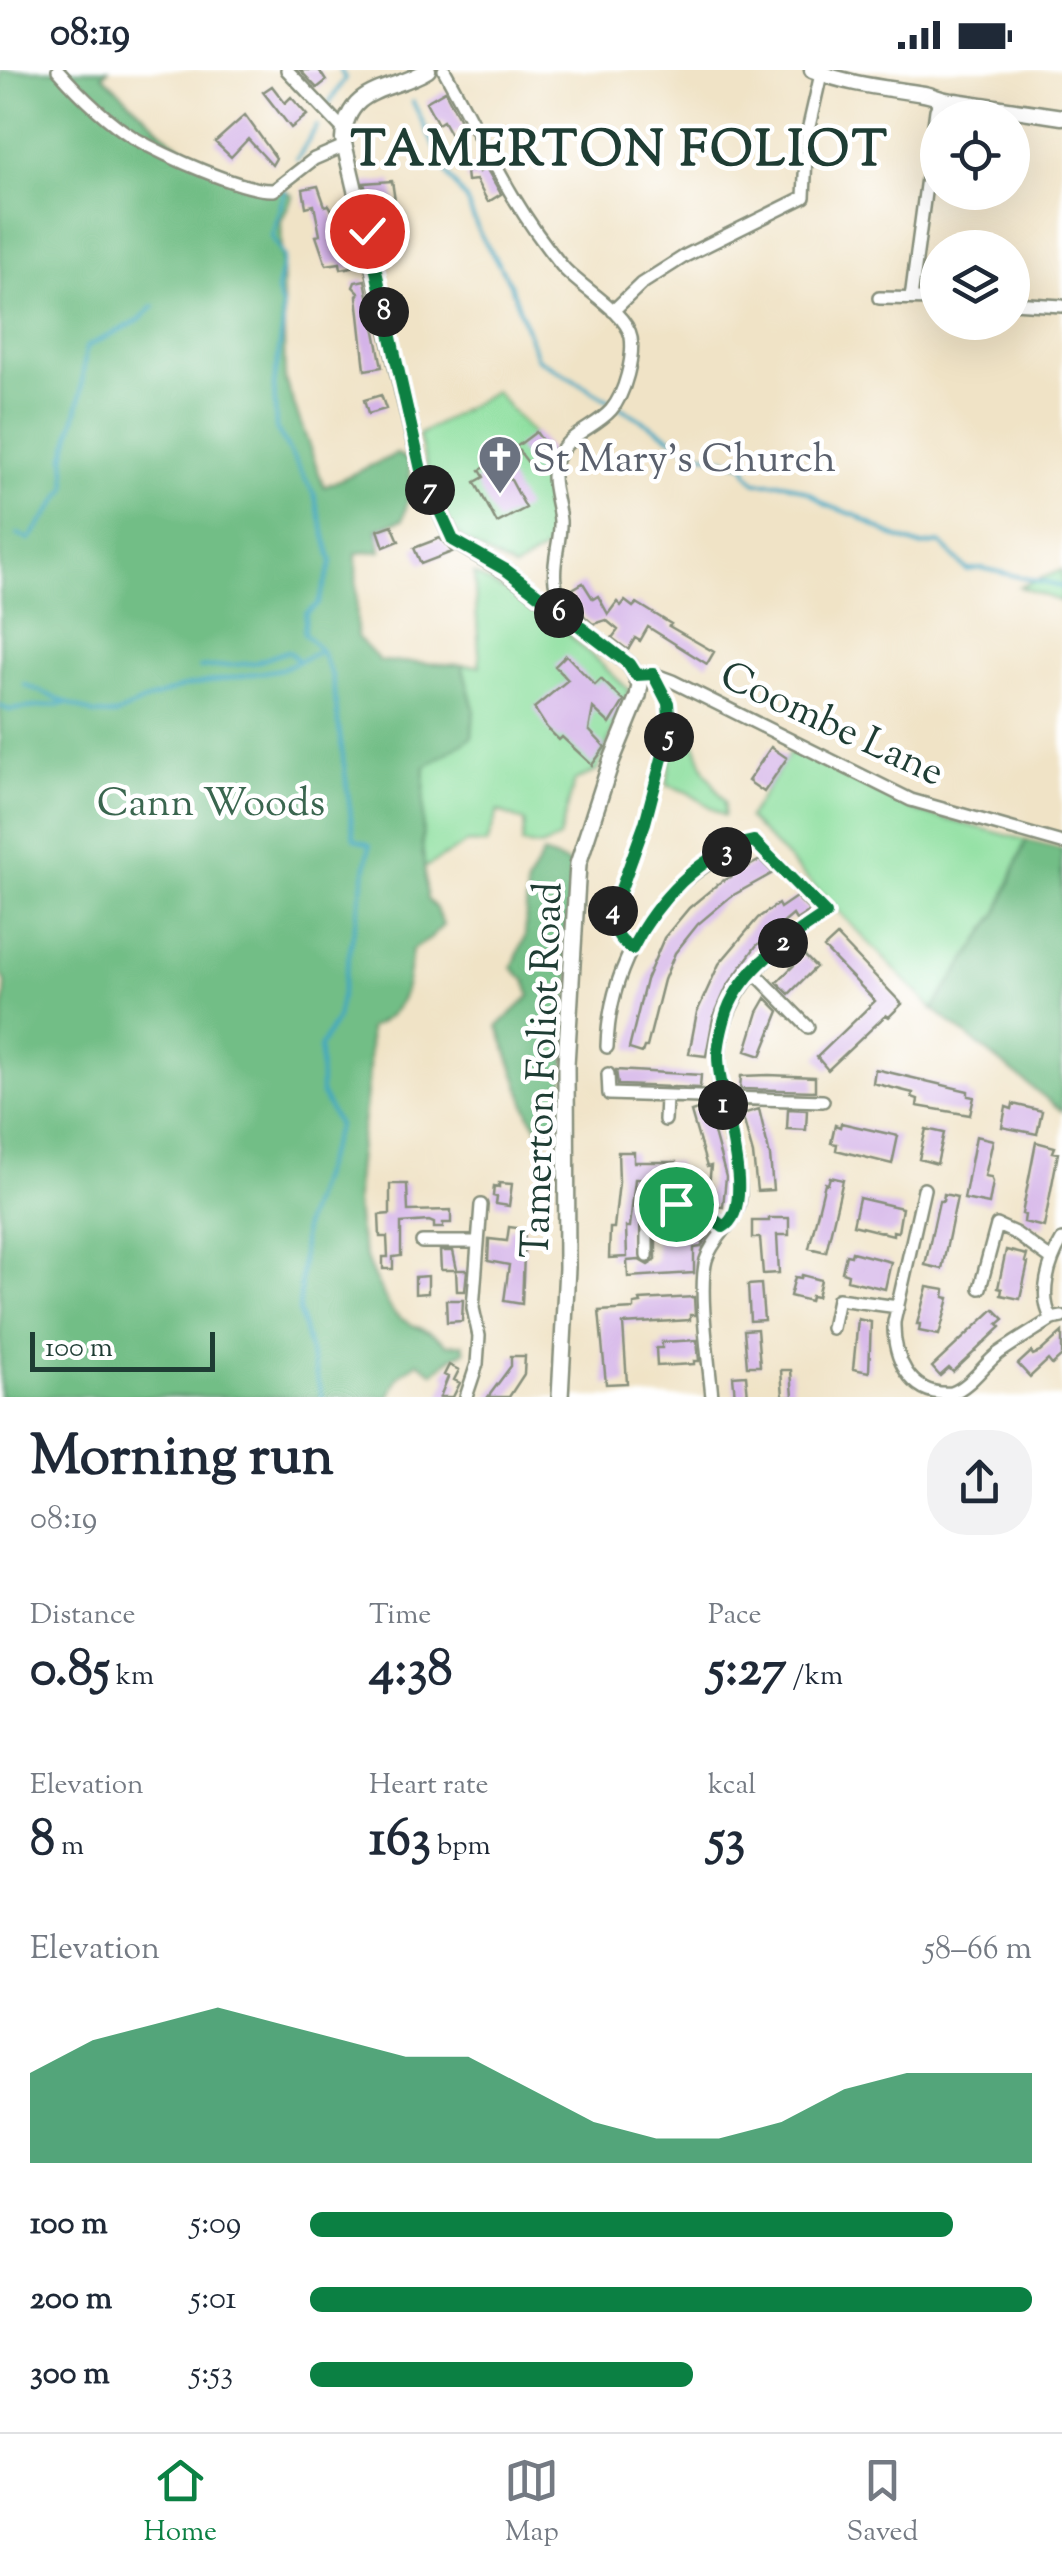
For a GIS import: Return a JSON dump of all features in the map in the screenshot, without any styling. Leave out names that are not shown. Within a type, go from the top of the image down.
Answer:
[{"type":"main road","name":"Tamerton Foliot Road","points":[[560,1397],[567,1268],[566,1065],[578,864],[645,675]]},
{"type":"street","points":[[58,70],[132,137],[232,181],[267,191],[274,190],[344,138],[351,110],[392,76],[414,78],[428,70]]},
{"type":"street","points":[[287,70],[344,138],[421,470],[453,540],[506,570],[645,675],[668,703],[668,741],[645,823],[613,911],[617,934],[632,949]]},
{"type":"street","points":[[444,70],[531,227],[566,272],[624,322],[630,336],[625,382],[611,411],[581,430],[560,452],[552,469],[560,522],[555,583],[577,627]]},
{"type":"street","points":[[613,311],[641,284],[685,256],[804,197],[816,72],[864,87],[930,94],[939,100]]},
{"type":"street","points":[[1030,114],[1062,118]]},
{"type":"street","points":[[911,298],[922,210]]},
{"type":"street","points":[[879,298],[920,298]]},
{"type":"street","points":[[1030,305],[1062,306]]},
{"type":"street","name":"Coombe Lane","points":[[645,675],[912,800],[1062,843]]},
{"type":"street","points":[[607,1047],[620,975],[632,949],[655,910],[678,884],[718,858],[754,841],[826,914],[787,940],[754,972],[728,1009],[718,1054],[722,1100],[739,1173],[740,1200],[736,1216],[723,1227],[708,1253],[704,1279],[712,1397]]},
{"type":"street","points":[[754,972],[808,1027]]},
{"type":"street","points":[[608,1074],[609,1094],[823,1101]]},
{"type":"street","points":[[665,1120],[666,1097]]},
{"type":"street","points":[[924,1189],[893,1344],[910,1383],[922,1392],[948,1394],[963,1388],[996,1355],[1057,1318],[1045,1299],[1051,1260],[1062,1240]]},
{"type":"street","points":[[647,1256],[647,1217],[656,1208],[676,1204],[714,1219],[723,1227]]},
{"type":"street","points":[[466,1397],[477,1364],[479,1336],[472,1308],[481,1205]]},
{"type":"street","points":[[980,1288],[997,1225],[1015,1233],[1051,1260]]},
{"type":"street","points":[[422,1242],[478,1242]]},
{"type":"street","points":[[832,1328],[838,1299],[898,1307]]},
{"type":"green space","name":"Cann Woods","points":[[0,70],[108,70],[102,75],[170,139],[246,184],[273,183],[293,196],[281,221],[285,380],[324,487],[397,454],[409,461],[411,487],[403,519],[377,529],[381,551],[356,553],[357,637],[380,661],[462,665],[474,709],[472,737],[425,767],[422,843],[427,900],[443,925],[412,950],[398,1006],[369,1028],[369,1076],[358,1162],[357,1211],[367,1261],[393,1311],[447,1345],[463,1344],[465,1351],[434,1373],[418,1362],[399,1376],[389,1397],[0,1397],[0,1058],[6,983],[0,970]]},
{"type":"green space","points":[[495,391],[553,458],[546,500],[556,542],[514,569],[457,533],[442,508],[419,435]]},
{"type":"green space","points":[[1062,570],[1062,602],[1020,587]]},
{"type":"green space","points":[[474,574],[547,614],[629,690],[597,771],[575,780],[559,838],[541,847],[522,844],[525,822],[498,811],[487,844],[467,843],[424,868],[425,766],[474,709],[462,665],[480,666]]},
{"type":"green space","points":[[686,721],[705,771],[725,802],[724,816],[687,792],[667,785],[675,722]]},
{"type":"green space","points":[[792,749],[918,812],[1026,840],[999,911],[933,1009],[748,818]]},
{"type":"green space","points":[[1026,840],[1062,849],[1062,1111],[933,1009],[999,911]]},
{"type":"green space","points":[[543,854],[576,866],[562,1117],[546,1141],[530,1116],[498,1026],[530,996],[526,981],[512,968],[525,937],[527,884]]},
{"type":"building","points":[[300,70],[319,70],[326,81],[317,88]]},
{"type":"building","points":[[272,86],[285,103],[291,97],[307,115],[291,128],[263,92]]},
{"type":"building","points":[[445,91],[464,128],[451,135],[443,121],[438,124],[426,102]]},
{"type":"building","points":[[245,115],[276,158],[272,165],[248,139],[231,157],[215,142]]},
{"type":"building","points":[[475,166],[479,172],[486,168],[501,194],[488,202],[476,180],[467,181],[466,171]]},
{"type":"building","points":[[392,181],[397,214],[378,216],[379,222],[374,223],[364,183]]},
{"type":"building","points":[[318,186],[325,206],[332,210],[338,238],[345,236],[357,266],[341,269],[340,263],[326,265],[316,236],[320,235],[314,205],[306,207],[303,189]]},
{"type":"building","points":[[365,280],[382,367],[365,370],[359,293],[353,287],[355,282]]},
{"type":"building","points":[[381,395],[386,409],[368,414],[364,400]]},
{"type":"building","points":[[536,432],[550,451],[545,465],[536,473],[516,447]]},
{"type":"building","name":"St Mary's Church","points":[[493,463],[497,471],[504,467],[526,508],[497,523],[475,482],[484,477],[480,470]]},
{"type":"building","points":[[392,525],[399,541],[384,547],[378,530]]},
{"type":"building","points":[[440,538],[452,552],[421,564],[414,548]]},
{"type":"building","points":[[583,583],[593,599],[598,596],[608,614],[617,602],[621,606],[625,601],[633,607],[637,603],[714,652],[707,664],[648,627],[640,641],[635,638],[628,650],[612,638],[618,630],[606,620],[593,624],[585,617],[569,591]]},
{"type":"building","points":[[566,655],[595,685],[601,679],[624,701],[610,724],[593,708],[589,730],[605,747],[592,765],[562,737],[559,740],[534,708],[568,680],[555,666]]},
{"type":"building","points":[[771,747],[787,758],[764,792],[748,781]]},
{"type":"building","points":[[760,860],[773,873],[730,897],[698,924],[675,953],[647,1047],[642,1053],[629,1049],[646,980],[664,938],[689,908],[719,883]]},
{"type":"building","points":[[796,897],[810,911],[796,920],[793,915],[756,946],[727,986],[713,1018],[706,1056],[689,1054],[697,1012],[719,964],[758,918]]},
{"type":"building","points":[[837,936],[902,1004],[828,1070],[817,1057],[875,1001],[824,948]]},
{"type":"building","points":[[804,955],[816,967],[789,994],[777,982]]},
{"type":"building","points":[[766,998],[779,1011],[761,1056],[746,1051]]},
{"type":"building","points":[[875,1069],[968,1091],[968,1096],[974,1097],[970,1115],[917,1106],[918,1099],[912,1097],[913,1093],[873,1083]]},
{"type":"building","points":[[616,1070],[701,1075],[700,1088],[618,1085]]},
{"type":"building","points":[[741,1076],[815,1077],[815,1091],[740,1089]]},
{"type":"building","points":[[1013,1104],[1042,1111],[1037,1134],[1002,1127],[1006,1107],[1012,1109]]},
{"type":"building","points":[[707,1107],[726,1177],[723,1207],[707,1205],[711,1166],[707,1167],[691,1112]]},
{"type":"building","points":[[759,1109],[773,1190],[757,1191],[753,1154],[742,1114]]},
{"type":"building","points":[[788,1109],[807,1110],[806,1130],[787,1129]]},
{"type":"building","points":[[841,1123],[898,1136],[892,1164],[836,1150],[837,1144],[831,1143],[835,1125],[840,1127]]},
{"type":"building","points":[[926,1129],[944,1133],[937,1164],[919,1159]]},
{"type":"building","points":[[976,1136],[993,1140],[985,1176],[993,1182],[989,1204],[964,1199]]},
{"type":"building","points":[[1036,1142],[1055,1147],[1053,1152],[1058,1153],[1044,1227],[1024,1222],[1022,1214]]},
{"type":"building","points":[[618,1152],[634,1152],[634,1162],[676,1162],[677,1179],[635,1179],[630,1227],[626,1227],[627,1257],[609,1258],[619,1182]]},
{"type":"building","points":[[830,1177],[843,1180],[826,1252],[809,1248],[825,1183]]},
{"type":"building","points":[[499,1183],[512,1184],[509,1206],[496,1204],[494,1186],[499,1187]]},
{"type":"building","points":[[390,1184],[407,1184],[408,1211],[451,1210],[451,1223],[434,1228],[429,1221],[401,1223],[401,1256],[393,1257],[393,1269],[383,1269],[383,1257],[388,1257],[387,1237],[380,1237],[379,1215],[390,1214]]},
{"type":"building","points":[[944,1194],[957,1197],[942,1269],[925,1265],[939,1201],[943,1201]]},
{"type":"building","points":[[859,1198],[902,1208],[898,1232],[893,1231],[893,1235],[853,1225]]},
{"type":"building","points":[[789,1218],[789,1235],[777,1235],[779,1273],[763,1274],[760,1238],[752,1238],[752,1221]]},
{"type":"building","points":[[656,1226],[710,1231],[701,1247],[694,1248],[694,1273],[628,1277],[627,1261],[639,1260],[648,1265],[656,1260]]},
{"type":"building","points":[[509,1227],[525,1229],[522,1304],[504,1301],[509,1265],[488,1261],[489,1239],[507,1241]]},
{"type":"building","points":[[1006,1250],[1027,1255],[1020,1299],[1001,1295],[1002,1289],[998,1288]]},
{"type":"building","points":[[440,1251],[453,1251],[457,1270],[467,1270],[465,1291],[457,1291],[456,1270],[441,1270]]},
{"type":"building","points":[[852,1252],[891,1262],[885,1289],[847,1280],[848,1274],[842,1272],[846,1255],[851,1256]]},
{"type":"building","points":[[428,1276],[428,1293],[415,1294],[415,1277]]},
{"type":"building","points":[[795,1277],[821,1280],[817,1297],[811,1296],[810,1301],[790,1296]]},
{"type":"building","points":[[761,1284],[764,1320],[750,1321],[748,1285]]},
{"type":"building","points":[[927,1287],[945,1290],[944,1297],[949,1298],[939,1335],[919,1331],[917,1324]]},
{"type":"building","points":[[694,1297],[695,1315],[690,1315],[690,1320],[623,1324],[627,1383],[606,1384],[599,1311],[634,1309],[640,1300]]},
{"type":"building","points":[[446,1300],[463,1300],[462,1321],[447,1322]]},
{"type":"building","points":[[994,1309],[1004,1319],[998,1324],[1001,1327],[953,1372],[949,1368],[940,1376],[932,1367]]},
{"type":"building","points":[[858,1319],[871,1322],[869,1372],[853,1369]]},
{"type":"building","points":[[757,1329],[760,1366],[747,1366],[744,1330]]},
{"type":"building","points":[[1062,1332],[1062,1356],[1052,1365],[1048,1360],[1030,1377],[1018,1364],[1031,1352],[1040,1352]]},
{"type":"building","points":[[697,1340],[699,1361],[657,1366],[656,1348],[662,1348],[662,1342]]},
{"type":"building","points":[[511,1356],[525,1356],[524,1374],[509,1397],[488,1397],[511,1366]]},
{"type":"building","points":[[449,1365],[459,1370],[454,1380],[460,1383],[453,1397],[440,1397],[448,1377],[444,1375]]},
{"type":"building","points":[[781,1370],[791,1370],[793,1397],[783,1397]]},
{"type":"building","points":[[746,1375],[748,1397],[735,1397],[733,1376]]},
{"type":"waterway","points":[[328,105],[345,78],[340,70]]},
{"type":"waterway","points":[[413,102],[449,177],[466,200],[479,232],[510,283],[537,358],[694,451],[745,465],[756,483],[785,483],[895,537],[921,546],[940,543],[967,570],[982,568],[1062,587]]},
{"type":"waterway","points":[[297,159],[317,126]]},
{"type":"waterway","points":[[285,191],[272,236],[284,257],[277,291],[283,325],[274,384],[276,428],[314,494],[332,562],[318,604],[306,613],[304,633],[321,651],[332,676],[354,839],[370,845],[337,1018],[320,1047],[321,1093],[338,1125],[304,1224],[299,1312],[322,1397]]},
{"type":"waterway","points":[[18,534],[29,540],[67,488],[65,456],[80,399],[86,347],[138,321],[154,306]]},
{"type":"waterway","points":[[200,668],[254,663],[288,651],[299,661]]},
{"type":"waterway","points":[[25,685],[94,714],[116,715],[185,686],[281,669],[321,651]]},
{"type":"waterway","points":[[0,706],[9,710],[64,704]]},
{"type":"place","name":"St Mary's Church","points":[[500,495]]},
{"type":"district","name":"TAMERTON FOLIOT","points":[[620,147]]},
{"type":"route","points":[[367,231],[421,470],[453,540],[506,570],[629,664],[636,675],[653,674],[668,703],[666,754],[613,911],[612,920],[622,941],[632,949],[655,910],[678,884],[733,849],[754,841],[826,914],[767,956],[728,1009],[718,1054],[722,1100],[739,1173],[736,1216],[723,1227],[714,1219],[676,1204]]}]
